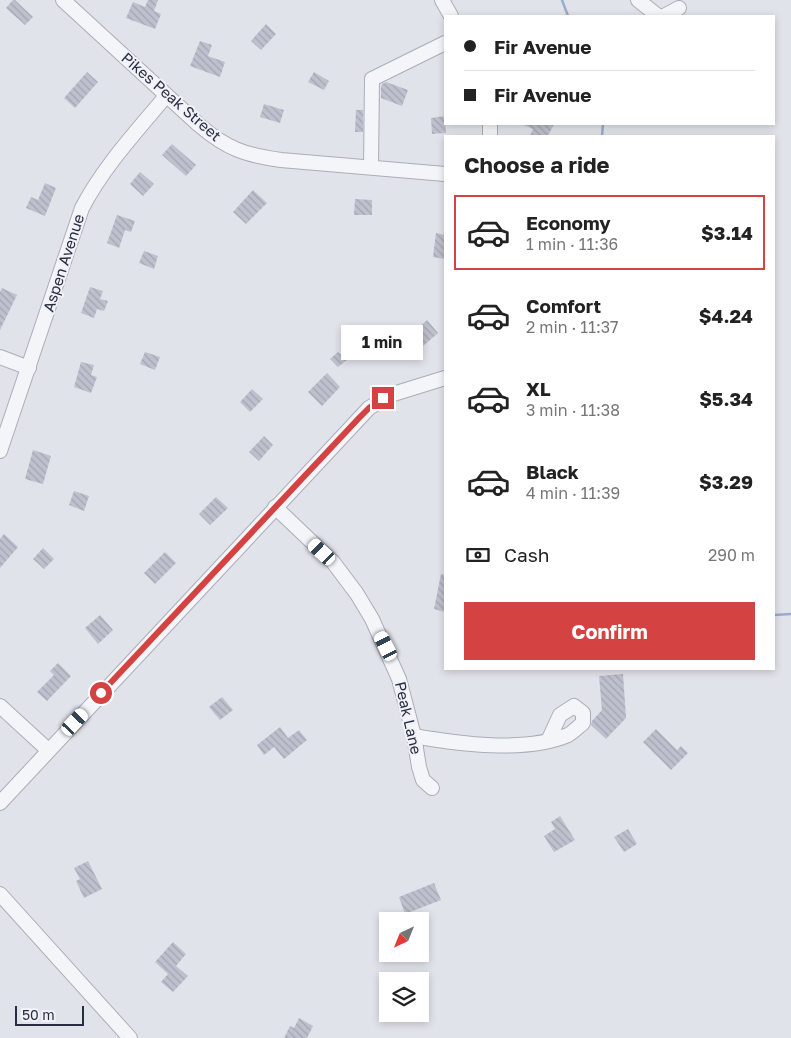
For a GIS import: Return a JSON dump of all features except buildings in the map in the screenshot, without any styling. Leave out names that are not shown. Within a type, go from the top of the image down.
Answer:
[{"type":"street","name":"Pikes Peak Street","points":[[64,0],[166,96],[220,141],[245,154],[281,160],[444,174]]},
{"type":"street","points":[[442,0],[450,15]]},
{"type":"street","points":[[638,0],[657,15]]},
{"type":"street","points":[[666,15],[679,8]]},
{"type":"street","points":[[370,167],[372,79],[444,43]]},
{"type":"street","name":"Aspen Avenue","points":[[0,451],[82,208],[106,167],[166,96]]},
{"type":"street","points":[[0,357],[29,368]]},
{"type":"street","points":[[0,803],[369,408],[383,398],[395,393],[444,378]]},
{"type":"street","name":"Peak Lane","points":[[275,508],[328,557],[357,594],[386,646],[399,678],[414,736],[419,767],[423,780],[432,788]]},
{"type":"street","points":[[0,706],[48,750]]},
{"type":"street","points":[[414,736],[446,742],[515,746],[548,741]]},
{"type":"street","points":[[0,894],[130,1038]]},
{"type":"waterway","points":[[562,0],[568,15]]},
{"type":"waterway","points":[[602,135],[603,125]]},
{"type":"waterway","points":[[775,615],[791,614]]},
{"type":"route","points":[[101,693],[359,418],[383,398]]}]
